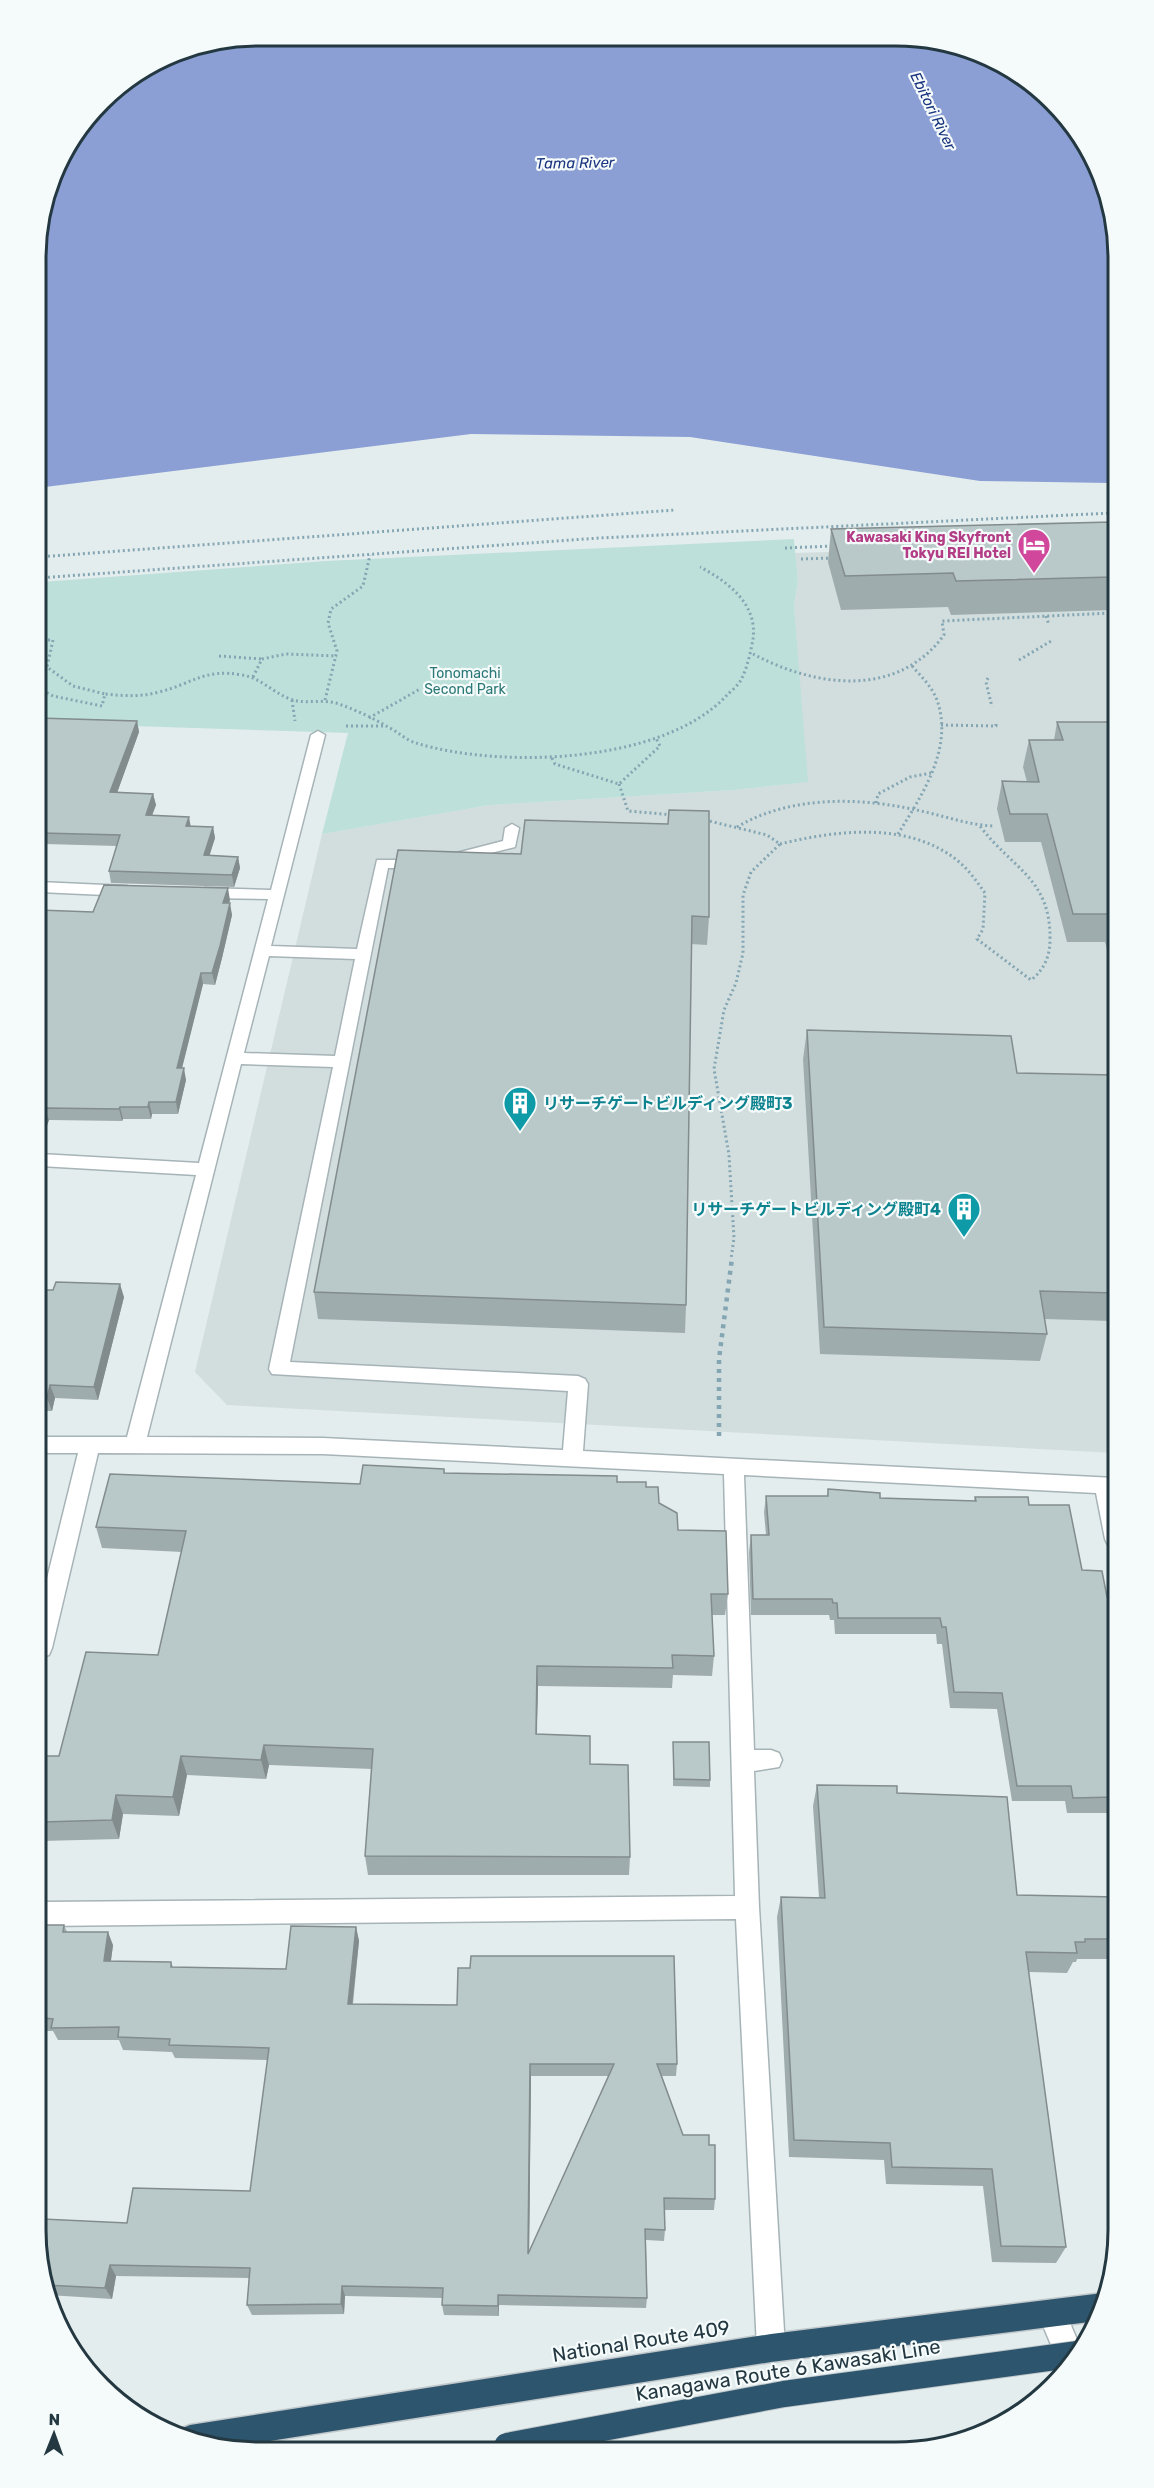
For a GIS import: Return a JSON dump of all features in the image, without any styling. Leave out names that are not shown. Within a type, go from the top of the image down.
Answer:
[{"type":"highway","name":"National Route 409","points":[[211,2436],[771,2348],[1092,2309]]},
{"type":"highway","name":"Kanagawa Route 6 Kawasaki Line","points":[[528,2442],[784,2394],[1066,2356]]},
{"type":"street","points":[[135,1445],[318,735]]},
{"type":"street","points":[[428,864],[510,844],[512,828]]},
{"type":"street","points":[[481,866],[382,863],[279,1370],[578,1384],[572,1459]]},
{"type":"street","points":[[46,887],[146,891]]},
{"type":"street","points":[[191,893],[276,895]]},
{"type":"street","points":[[261,951],[364,954]]},
{"type":"street","points":[[233,1058],[342,1062]]},
{"type":"street","points":[[46,1160],[205,1168]]},
{"type":"street","points":[[46,1627],[90,1444]]},
{"type":"street","points":[[46,1445],[323,1446],[1108,1486]]},
{"type":"street","points":[[734,1467],[747,1907],[771,2348]]},
{"type":"street","points":[[743,1761],[771,1761]]},
{"type":"street","points":[[46,1914],[747,1907]]},
{"type":"street","points":[[1052,2314],[1069,2352]]},
{"type":"path","points":[[46,556],[675,510]]},
{"type":"path","points":[[46,577],[599,538],[689,536],[1108,513]]},
{"type":"path","points":[[970,519],[975,529]]},
{"type":"path","points":[[785,548],[843,546]]},
{"type":"path","points":[[325,700],[337,656],[336,637],[328,623],[331,609],[363,586],[370,555]]},
{"type":"path","points":[[801,559],[836,558]]},
{"type":"path","points":[[46,639],[53,639],[47,667],[73,686],[105,694],[142,696],[183,685],[210,673],[253,677],[292,700],[325,700],[369,718],[414,743],[521,759],[552,758],[600,752],[656,738],[680,729],[708,713],[731,695],[746,675],[753,654],[753,617],[728,582],[700,567]]},
{"type":"path","points":[[753,654],[801,675],[828,679],[869,679],[912,666],[936,650],[944,635],[942,621],[1108,613]]},
{"type":"path","points":[[1046,616],[1049,625]]},
{"type":"path","points":[[1019,660],[1053,640]]},
{"type":"path","points":[[219,656],[262,659],[286,654],[337,656]]},
{"type":"path","points":[[253,677],[262,659]]},
{"type":"path","points":[[898,834],[914,809],[931,773],[943,739],[937,699],[912,666]]},
{"type":"path","points":[[988,678],[986,682],[992,707]]},
{"type":"path","points":[[369,718],[420,689]]},
{"type":"path","points":[[46,692],[53,696],[102,706],[105,694]]},
{"type":"path","points":[[941,725],[996,726],[996,722]]},
{"type":"path","points":[[619,784],[660,746],[656,738]]},
{"type":"path","points":[[552,758],[555,764],[619,784]]},
{"type":"path","points":[[876,803],[878,794],[910,777],[931,773]]},
{"type":"path","points":[[619,784],[628,811],[681,816]]},
{"type":"path","points":[[737,828],[745,821],[777,810],[820,803],[876,803],[914,809],[980,826],[993,826]]},
{"type":"path","points":[[702,819],[767,835],[780,844]]},
{"type":"path","points":[[718,1442],[719,1359],[734,1238],[729,1155],[714,1069],[724,1010],[736,983],[743,954],[743,895],[751,872],[780,844],[816,834],[869,831],[898,834],[955,858],[969,872],[984,893],[983,929],[976,939],[1030,980],[1041,974],[1049,952],[1050,908],[1040,890],[1015,862],[991,844],[980,826]]},
{"type":"shaded area","points":[[1108,543],[1108,1453],[227,1405],[195,1372],[322,834],[490,805],[734,790],[807,782],[794,605],[798,582],[795,553]]},
{"type":"green space","name":"Tonomachi Second Park","points":[[794,539],[798,582],[794,605],[808,782],[734,790],[490,805],[322,834],[348,733],[46,723],[46,582],[326,561]]},
{"type":"water","points":[[895,46],[923,48],[964,58],[989,68],[1013,82],[1055,119],[1072,141],[1086,165],[1100,204],[1106,231],[1108,259],[1108,483],[980,481],[690,437],[471,434],[46,487],[48,231],[58,190],[68,165],[82,141],[99,119],[130,90],[165,68],[190,58],[231,48]]},
{"type":"building","points":[[1108,522],[1108,577],[956,581],[953,573],[845,576],[831,529]]},
{"type":"building","points":[[46,718],[137,721],[110,792],[153,794],[146,815],[189,817],[186,826],[213,827],[204,855],[238,857],[232,875],[109,871],[120,835],[46,833]]},
{"type":"building","points":[[1057,722],[1108,722],[1108,914],[1073,914],[1047,814],[1010,814],[1002,781],[1039,782],[1029,740],[1063,740]]},
{"type":"building","name":"リサーチゲートビルディング殿町3","points":[[669,810],[709,811],[709,917],[692,916],[686,1305],[314,1292],[398,850],[521,854],[525,820],[668,824]]},
{"type":"building","points":[[104,885],[228,888],[223,903],[230,903],[220,946],[212,973],[201,973],[177,1068],[184,1068],[176,1102],[149,1102],[148,1107],[120,1107],[119,1109],[46,1108],[46,910],[93,912]]},
{"type":"building","name":"リサーチゲートビルディング殿町4","points":[[807,1030],[1011,1036],[1017,1073],[1108,1075],[1108,1293],[1040,1291],[1047,1334],[824,1327]]},
{"type":"building","points":[[56,1282],[120,1284],[94,1387],[50,1385],[46,1398],[46,1290],[53,1290]]},
{"type":"building","points":[[363,1465],[444,1469],[444,1473],[617,1476],[617,1482],[646,1482],[646,1487],[658,1487],[659,1503],[677,1513],[678,1530],[726,1531],[728,1594],[711,1594],[714,1656],[672,1655],[673,1668],[537,1666],[536,1734],[590,1736],[590,1764],[628,1765],[630,1857],[365,1856],[373,1749],[264,1745],[261,1760],[181,1756],[173,1797],[116,1795],[112,1820],[46,1822],[46,1756],[59,1756],[86,1652],[158,1655],[186,1531],[96,1527],[110,1474],[360,1484]]},
{"type":"building","points":[[828,1489],[880,1493],[880,1498],[976,1501],[975,1497],[1028,1497],[1029,1505],[1069,1505],[1082,1570],[1102,1571],[1108,1597],[1108,1797],[1073,1798],[1071,1786],[1017,1786],[1002,1693],[954,1692],[946,1627],[942,1627],[940,1618],[838,1618],[837,1603],[833,1603],[832,1599],[753,1599],[751,1535],[769,1535],[766,1496],[828,1496]]},
{"type":"building","points":[[673,1742],[709,1742],[710,1780],[674,1779]]},
{"type":"building","points":[[817,1785],[897,1786],[897,1793],[1007,1797],[1017,1895],[1108,1897],[1108,1939],[1085,1939],[1085,1942],[1075,1942],[1077,1953],[1026,1952],[1066,2247],[1001,2246],[992,2169],[892,2167],[890,2143],[794,2140],[781,1897],[825,1898]]},
{"type":"building","points":[[46,1925],[64,1925],[63,1932],[108,1932],[104,1961],[171,1962],[171,1967],[286,1969],[291,1926],[356,1927],[348,2004],[457,2005],[458,1968],[470,1968],[471,1956],[674,1956],[677,2064],[657,2064],[683,2135],[709,2135],[709,2145],[715,2145],[715,2199],[664,2198],[665,2230],[645,2229],[647,2298],[498,2295],[498,2306],[442,2305],[443,2288],[342,2286],[341,2304],[247,2305],[250,2268],[110,2265],[105,2288],[54,2286],[48,2257],[46,2219],[127,2223],[133,2188],[250,2191],[269,2048],[169,2045],[170,2039],[118,2037],[119,2027],[51,2028],[53,2019],[46,2018]],"holes":[[[530,2064],[614,2064],[528,2254]]]},
{"type":"place","name":"Kawasaki King Skyfront Tokyu REI Hotel","points":[[1034,574]]},
{"type":"place","name":"リサーチゲートビルディング殿町3","points":[[520,1132]]},
{"type":"place","name":"リサーチゲートビルディング殿町4","points":[[964,1238]]},
{"type":"water label","name":"Ebitori River","points":[[933,111]]},
{"type":"water label","name":"Tama River","points":[[575,163]]}]
